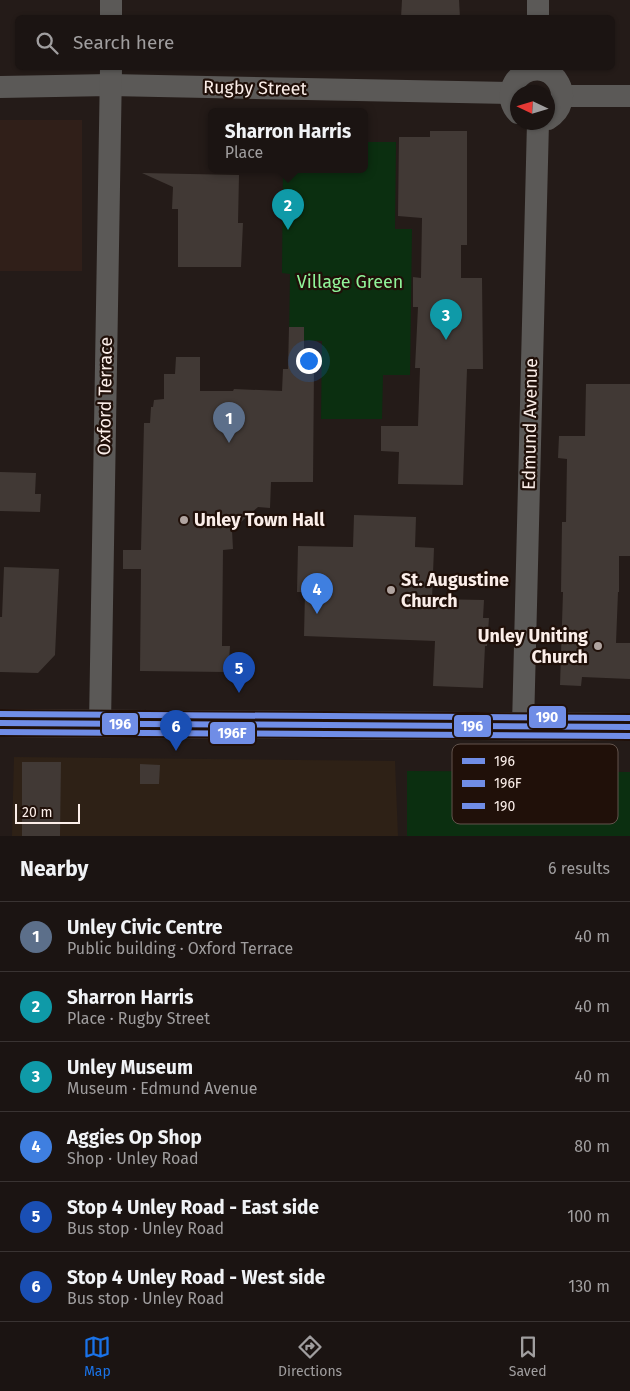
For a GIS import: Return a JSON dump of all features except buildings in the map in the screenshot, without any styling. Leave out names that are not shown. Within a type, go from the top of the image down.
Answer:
[{"type":"main road","points":[[0,723],[630,727]]},
{"type":"street","points":[[111,0],[111,15]]},
{"type":"street","points":[[538,0],[538,15]]},
{"type":"street","points":[[513,85],[518,76],[530,70]]},
{"type":"street","points":[[542,70],[556,78],[560,86],[562,96],[555,113]]},
{"type":"street","name":"Rugby Street","points":[[0,87],[110,76],[510,103]]},
{"type":"street","name":"Oxford Terrace","points":[[100,724],[110,76]]},
{"type":"street","points":[[562,96],[630,96]]},
{"type":"street","name":"Edmund Avenue","points":[[523,726],[538,130]]},
{"type":"shaded area","points":[[0,120],[82,120],[82,271],[0,271]]},
{"type":"shaded area","points":[[14,757],[395,761],[398,836],[12,836]]},
{"type":"green space","name":"Village Green","points":[[368,142],[396,142],[395,229],[412,229],[410,375],[383,375],[382,419],[321,419],[322,341],[289,340],[290,274],[282,273],[283,173],[368,173]]},
{"type":"green space","points":[[407,771],[452,771],[452,824],[618,824],[618,772],[630,772],[630,836],[407,836]]},
{"type":"transit line","name":"190","points":[[0,714],[630,718]]},
{"type":"transit line","name":"196","points":[[0,723],[630,727]]},
{"type":"transit line","name":"196F","points":[[0,732],[630,736]]},
{"type":"place","name":"Sharron Harris","points":[[288,230]]},
{"type":"place","name":"Unley Museum","points":[[446,340]]},
{"type":"place","name":"Unley Civic Centre","points":[[229,443]]},
{"type":"place","name":"Unley Town Hall","points":[[184,520]]},
{"type":"place","name":"St. Augustine Church","points":[[391,590]]},
{"type":"place","name":"Aggies Op Shop","points":[[317,614]]},
{"type":"place","name":"Unley Uniting Church","points":[[598,646]]},
{"type":"place","name":"Stop 4 Unley Road - East side","points":[[239,693]]},
{"type":"place","name":"Stop 4 Unley Road - West side","points":[[176,751]]}]
